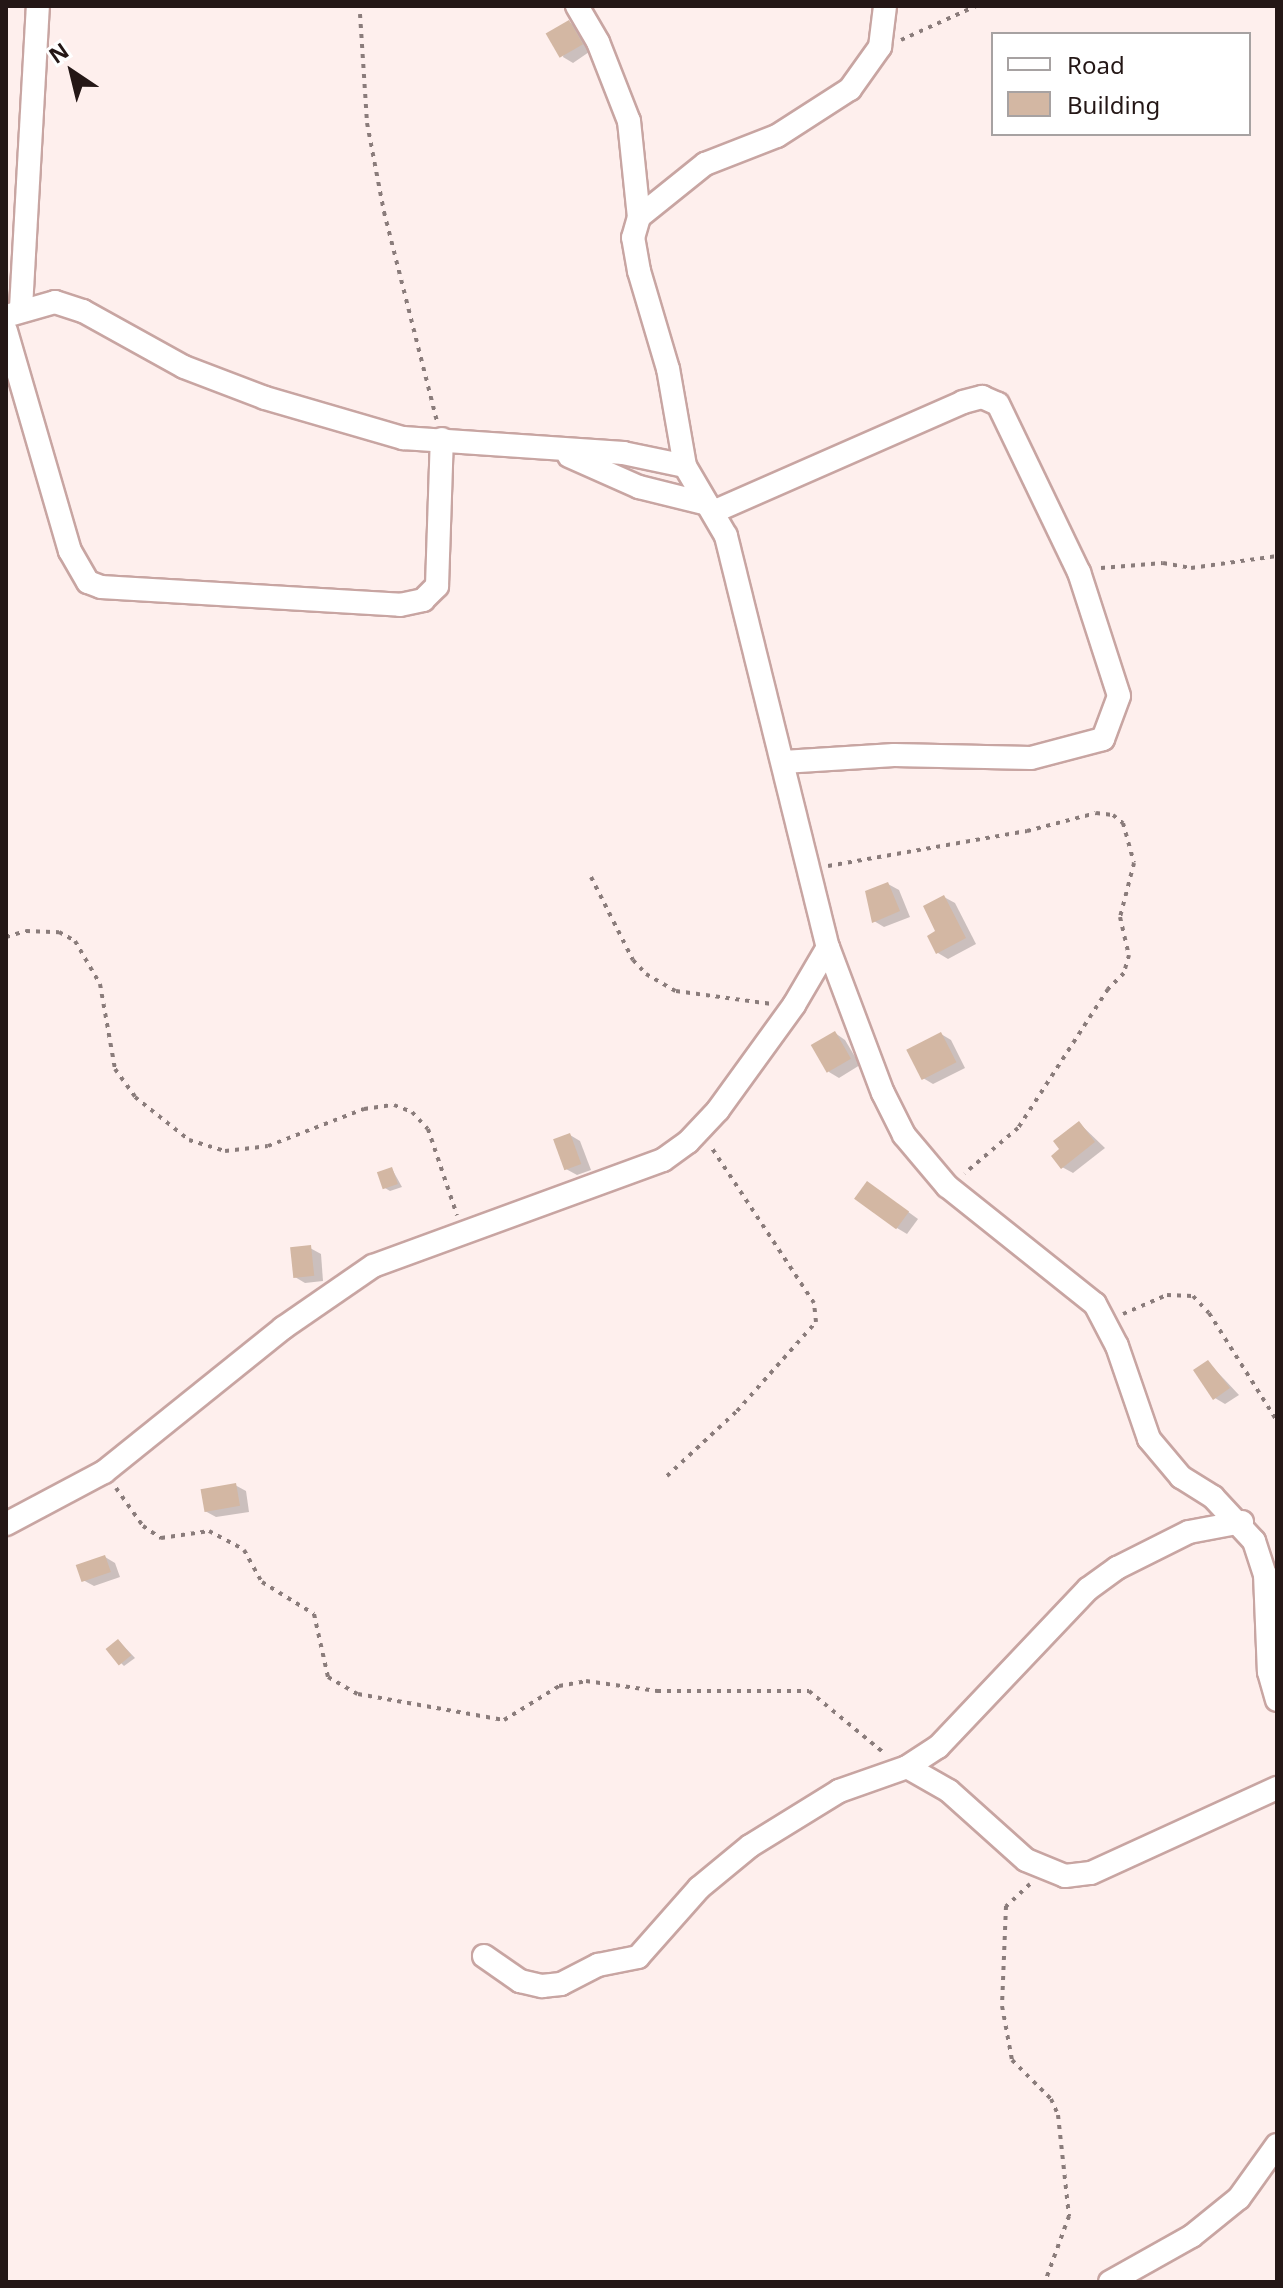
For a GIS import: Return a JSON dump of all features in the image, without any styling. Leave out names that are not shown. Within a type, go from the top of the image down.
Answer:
[{"type":"street","points":[[38,6],[13,312],[55,302],[83,311],[184,367],[265,398],[403,438],[623,453],[685,466]]},
{"type":"street","points":[[577,6],[598,42],[629,121],[639,217],[633,238],[639,271],[668,369],[685,466],[726,536],[752,656],[783,762],[828,947],[883,1093],[904,1135],[947,1186],[1080,1290],[1106,1321],[1149,1439],[1181,1477],[1242,1522],[1265,1574],[1269,1672],[1277,1700]]},
{"type":"street","points":[[639,217],[705,164],[777,136],[850,89],[880,47],[885,6]]},
{"type":"street","points":[[6,331],[70,551],[88,582],[101,587],[400,605],[423,600],[437,586],[442,439]]},
{"type":"street","points":[[553,449],[639,487],[710,508],[982,397],[998,404],[1011,424],[1079,572],[1119,696],[1103,739],[1031,758],[894,755],[783,762]]},
{"type":"street","points":[[6,1524],[104,1472],[326,1296],[373,1266],[663,1160],[702,1127],[794,1005],[828,947]]},
{"type":"street","points":[[484,1956],[520,1981],[542,1986],[561,1984],[598,1965],[638,1957],[699,1888],[750,1846],[858,1781],[907,1767],[970,1719],[1088,1589],[1117,1568],[1189,1532],[1242,1522]]},
{"type":"street","points":[[907,1767],[949,1791],[1026,1860],[1050,1873],[1091,1873],[1277,1788]]},
{"type":"street","points":[[1110,2282],[1192,2236],[1239,2198],[1275,2153]]},
{"type":"path","points":[[880,47],[976,6]]},
{"type":"path","points":[[360,14],[367,123],[384,212],[442,439]]},
{"type":"path","points":[[1079,572],[1117,565],[1191,568],[1277,556]]},
{"type":"path","points":[[810,871],[1096,813],[1113,815],[1123,823],[1132,842],[1134,874],[1126,885],[1120,917],[1129,955],[1124,973],[1108,989],[1018,1128],[947,1186]]},
{"type":"path","points":[[591,877],[633,960],[646,974],[676,991],[794,1005]]},
{"type":"path","points":[[6,937],[26,931],[59,932],[75,941],[100,984],[115,1069],[135,1097],[189,1140],[225,1151],[268,1146],[364,1109],[394,1105],[412,1112],[428,1129],[463,1232]]},
{"type":"path","points":[[667,1476],[737,1411],[816,1322],[814,1303],[717,1159],[702,1127]]},
{"type":"path","points":[[1106,1321],[1167,1295],[1193,1296],[1209,1313],[1277,1421]]},
{"type":"path","points":[[104,1472],[143,1526],[161,1538],[209,1531],[244,1550],[262,1582],[314,1614],[328,1677],[358,1694],[504,1720],[559,1686],[586,1681],[657,1691],[809,1691],[907,1767]]},
{"type":"path","points":[[1045,2282],[1069,2216],[1058,2115],[1051,2099],[1012,2060],[1002,2006],[1006,1906],[1050,1873]]},
{"type":"building","points":[[569,20],[583,44],[560,58],[546,34]]},
{"type":"building","points":[[888,882],[900,911],[872,923],[865,891]]},
{"type":"building","points":[[944,895],[966,938],[936,954],[927,936],[935,931],[923,906]]},
{"type":"building","points":[[835,1031],[851,1059],[827,1073],[811,1045]]},
{"type":"building","points":[[941,1032],[956,1062],[922,1080],[906,1050]]},
{"type":"building","points":[[1079,1121],[1095,1142],[1061,1169],[1051,1156],[1059,1149],[1053,1141]]},
{"type":"building","points":[[570,1133],[581,1164],[564,1170],[553,1139]]},
{"type":"building","points":[[392,1167],[398,1184],[383,1189],[377,1172]]},
{"type":"building","points":[[867,1181],[909,1212],[896,1229],[854,1199]]},
{"type":"building","points":[[311,1245],[314,1276],[293,1278],[290,1247]]},
{"type":"building","points":[[1208,1360],[1230,1388],[1213,1400],[1193,1370]]},
{"type":"building","points":[[236,1483],[240,1506],[205,1512],[201,1489]]},
{"type":"building","points":[[105,1555],[111,1572],[82,1582],[76,1565]]},
{"type":"building","points":[[118,1639],[131,1655],[119,1665],[106,1649]]}]
